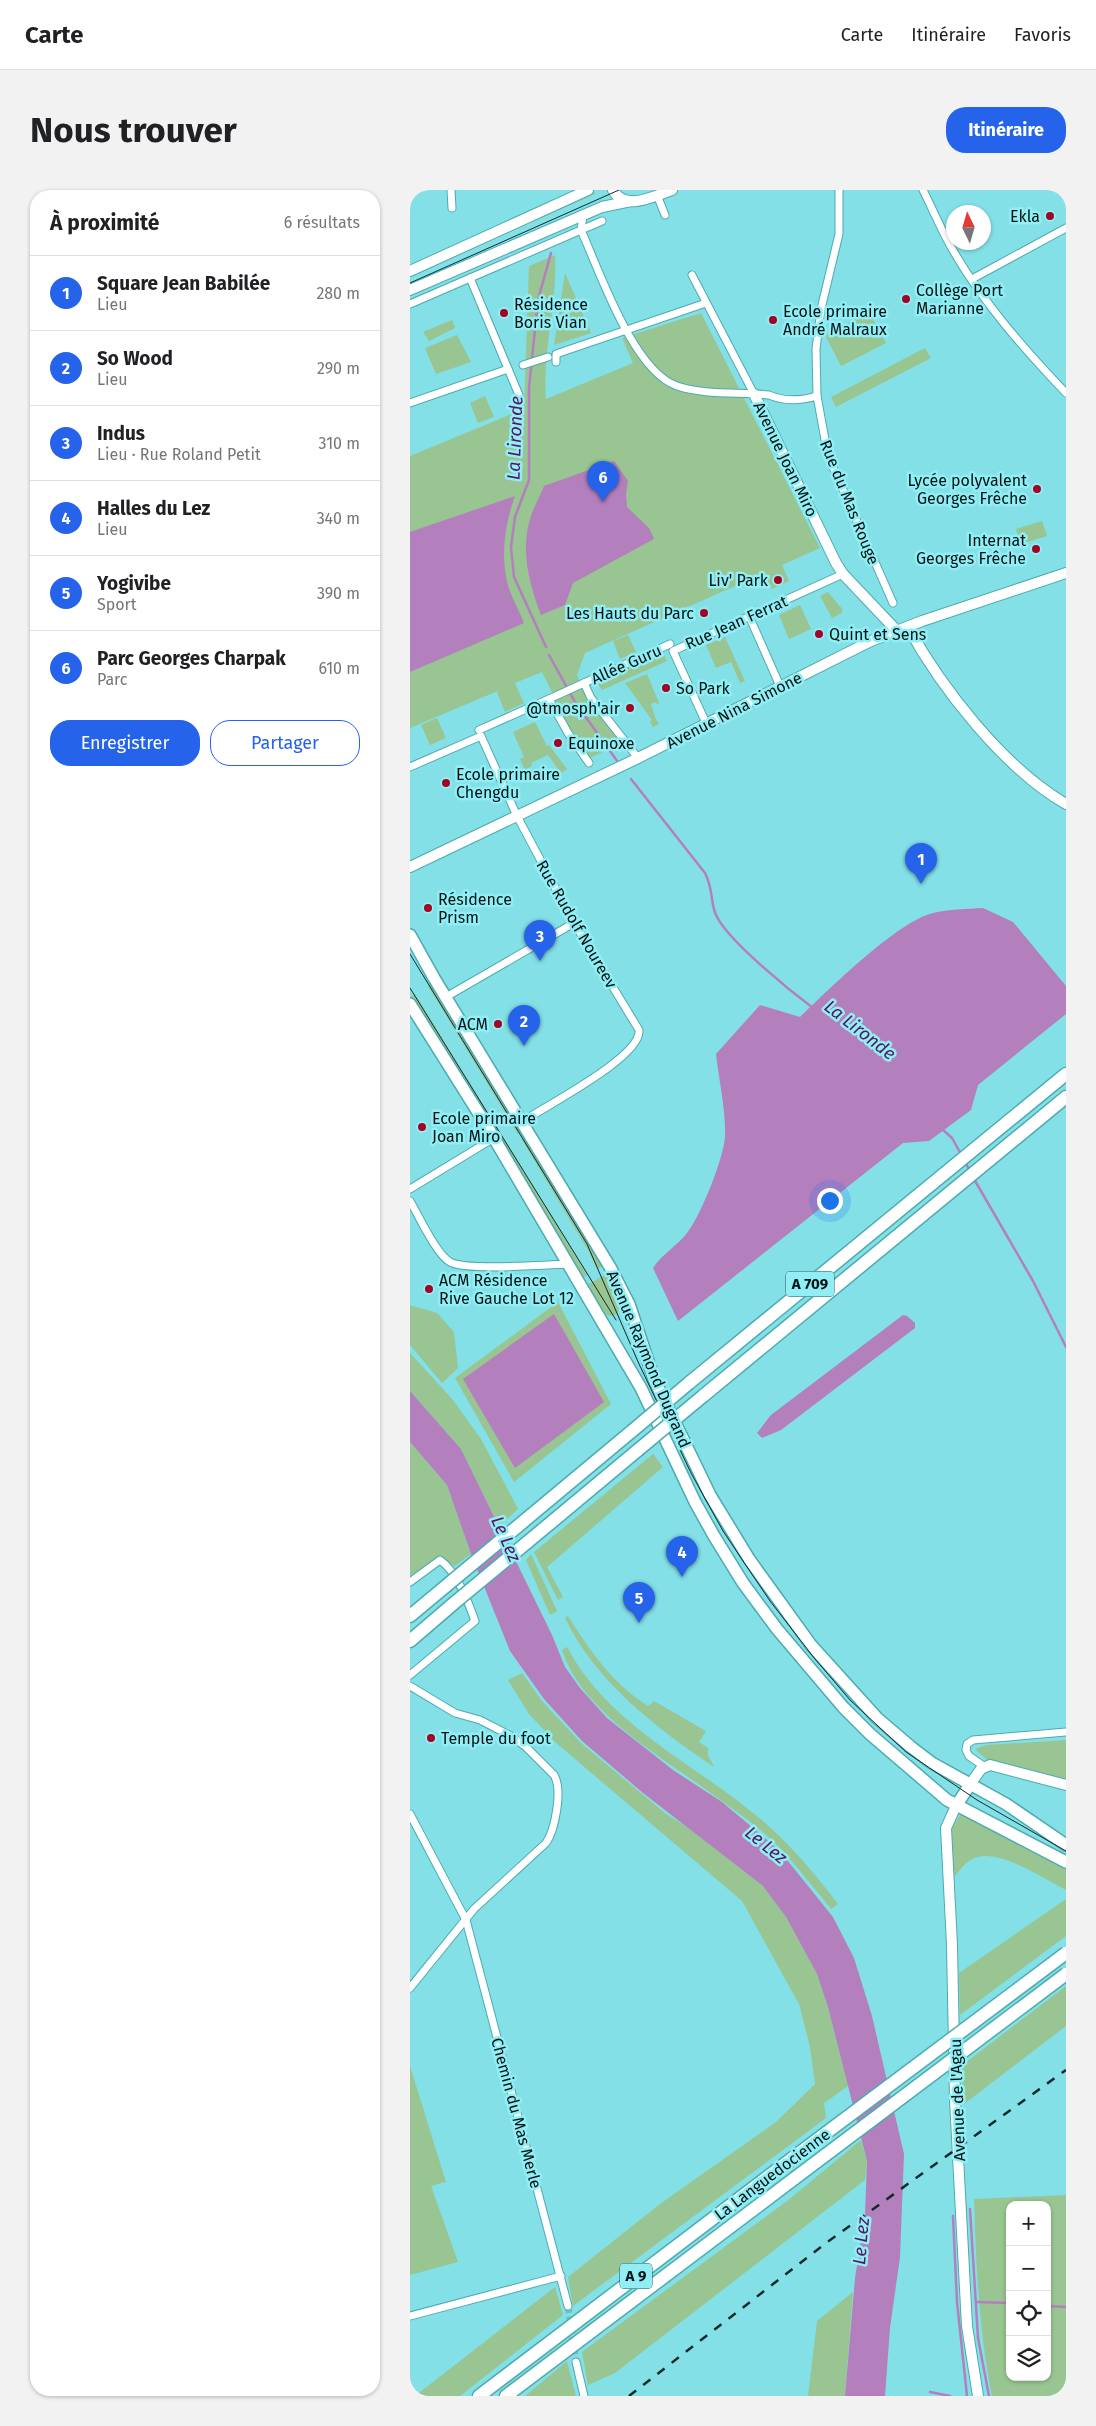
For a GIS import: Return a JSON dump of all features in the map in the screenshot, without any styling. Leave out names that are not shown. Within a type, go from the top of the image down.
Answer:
[{"type":"highway","name":"A 709","points":[[410,1616],[689,1383],[1066,1074]]},
{"type":"highway","name":"A 709","points":[[410,1641],[703,1396],[1066,1097]]},
{"type":"highway","name":"La Languedocienne","points":[[479,2396],[1066,1954]]},
{"type":"highway","name":"La Languedocienne","points":[[506,2396],[1066,1974]]},
{"type":"main road","name":"Avenue Raymond Dugrand","points":[[410,935],[594,1240],[629,1304],[654,1378],[694,1463],[729,1528],[749,1559],[811,1645],[865,1706],[900,1738],[932,1763],[1006,1804],[1066,1845]]},
{"type":"main road","name":"Avenue Raymond Dugrand","points":[[410,1004],[415,1019],[494,1138],[641,1388],[695,1502],[734,1568],[777,1629],[825,1688],[870,1734],[956,1806],[1066,1862]]},
{"type":"main road","points":[[956,1806],[971,1783]]},
{"type":"street","points":[[452,190],[452,208]]},
{"type":"street","points":[[410,271],[588,190]]},
{"type":"street","points":[[613,190],[620,198],[631,201]]},
{"type":"street","points":[[410,290],[602,207],[672,190]]},
{"type":"street","name":"Rue du Mas Rouge","points":[[839,190],[839,234],[821,309],[816,349],[817,396],[828,456],[893,603]]},
{"type":"street","points":[[923,190],[951,246],[972,279],[1031,356],[1066,393]]},
{"type":"street","points":[[657,195],[665,215]]},
{"type":"street","points":[[583,215],[581,230],[626,330],[650,366],[667,382],[692,389],[754,394],[794,401],[817,396]]},
{"type":"street","points":[[410,304],[602,221]]},
{"type":"street","points":[[972,279],[1066,228]]},
{"type":"street","name":"Avenue Joan Miro","points":[[692,275],[754,394],[843,574],[897,630]]},
{"type":"street","points":[[470,278],[519,395]]},
{"type":"street","points":[[556,362],[556,354],[706,303]]},
{"type":"street","points":[[523,365],[548,357]]},
{"type":"street","points":[[410,403],[508,369]]},
{"type":"street","name":"Avenue Nina Simone","points":[[410,867],[593,780],[780,686],[897,630],[1066,573]]},
{"type":"street","name":"Rue Jean Ferrat","points":[[706,723],[673,651],[843,574]]},
{"type":"street","points":[[749,616],[780,686]]},
{"type":"street","points":[[908,626],[931,668],[1003,754],[1045,791],[1066,804]]},
{"type":"street","name":"Allée Guru","points":[[636,759],[591,698],[584,683],[670,644]]},
{"type":"street","points":[[479,730],[584,683]]},
{"type":"street","points":[[549,699],[568,733],[589,763]]},
{"type":"street","name":"Rue Rudolf Noureev","points":[[410,767],[481,736],[517,816],[574,923],[639,1030],[640,1036],[635,1045],[619,1060],[586,1083],[522,1122]]},
{"type":"street","points":[[446,997],[574,923]]},
{"type":"street","points":[[410,1189],[494,1138]]},
{"type":"street","points":[[410,1201],[438,1248],[450,1262],[470,1266],[568,1264]]},
{"type":"street","points":[[410,1582],[440,1560],[448,1566],[471,1608],[475,1621],[410,1675]]},
{"type":"street","points":[[410,1686],[455,1712],[480,1720],[511,1736],[542,1761],[557,1780],[556,1813],[549,1838],[474,1909],[410,1988]]},
{"type":"street","points":[[985,1767],[970,1756],[966,1750],[967,1744],[973,1740],[1066,1732]]},
{"type":"street","points":[[971,1783],[985,1767],[996,1765],[1066,1785]]},
{"type":"street","name":"Avenue de l'Agau","points":[[956,1806],[946,1828],[952,1944],[955,2100],[967,2326],[978,2396]]},
{"type":"street","name":"Chemin du Mas Merle","points":[[410,1814],[466,1920],[568,2306]]},
{"type":"street","points":[[410,2316],[561,2276]]},
{"type":"street","points":[[576,2362],[584,2396]]},
{"type":"green space","points":[[594,191],[595,194],[433,266],[433,263]]},
{"type":"green space","points":[[555,255],[554,291],[546,363],[546,399],[633,363],[622,338],[701,313],[820,548],[782,565],[789,581],[772,589],[764,573],[585,653],[577,675],[589,699],[623,742],[590,758],[569,727],[542,672],[515,683],[524,703],[505,712],[497,692],[500,690],[410,728],[410,456],[524,409],[529,266]]},
{"type":"green space","points":[[565,273],[591,333],[554,345]]},
{"type":"green space","points":[[869,312],[886,343],[841,366],[825,335]]},
{"type":"green space","points":[[452,320],[455,328],[429,341],[423,332]]},
{"type":"green space","points":[[457,335],[471,362],[436,374],[425,348]]},
{"type":"green space","points":[[925,348],[931,358],[836,407],[831,397]]},
{"type":"green space","points":[[485,396],[494,417],[478,423],[470,403]]},
{"type":"green space","points":[[1042,521],[1047,536],[1021,544],[1016,529]]},
{"type":"green space","points":[[828,592],[843,610],[841,611],[842,613],[832,618],[820,596]]},
{"type":"green space","points":[[800,605],[811,629],[789,639],[779,615]]},
{"type":"green space","points":[[628,635],[636,652],[620,659],[613,641]]},
{"type":"green space","points":[[725,637],[745,681],[740,683],[731,662],[716,668],[706,645]]},
{"type":"green space","points":[[656,655],[657,658],[664,655],[667,661],[602,690],[598,684],[608,679],[607,676]]},
{"type":"green space","points":[[647,674],[659,703],[651,704],[659,724],[653,727],[650,722],[652,720],[625,683]]},
{"type":"green space","points":[[437,718],[446,738],[430,745],[421,725]]},
{"type":"green space","points":[[535,722],[547,746],[549,745],[567,769],[561,773],[548,755],[531,763],[532,766],[525,770],[520,759],[524,757],[513,732]]},
{"type":"green space","points":[[432,983],[523,1131],[518,1134],[428,986]]},
{"type":"green space","points":[[415,994],[493,1121],[488,1123],[410,997]]},
{"type":"green space","points":[[497,1127],[587,1275],[581,1279],[492,1130]]},
{"type":"green space","points":[[527,1138],[603,1266],[597,1269],[589,1252],[522,1140]]},
{"type":"green space","points":[[607,1274],[620,1307],[617,1314],[610,1316],[604,1314],[595,1298],[585,1286]]},
{"type":"green space","points":[[558,1302],[611,1404],[514,1482],[455,1378]]},
{"type":"green space","points":[[410,1305],[437,1313],[454,1332],[458,1368],[442,1383],[410,1345]]},
{"type":"green space","points":[[410,1353],[453,1400],[481,1439],[518,1509],[499,1526],[461,1449],[410,1391]]},
{"type":"green space","points":[[410,1442],[447,1485],[471,1554],[455,1566],[441,1559],[410,1580]]},
{"type":"green space","points":[[653,1454],[663,1467],[547,1567],[563,1597],[558,1600],[534,1552]]},
{"type":"green space","points":[[531,1554],[557,1611],[550,1615],[526,1560]]},
{"type":"green space","points":[[568,1616],[603,1665],[635,1697],[648,1706],[654,1701],[706,1731],[699,1742],[708,1748],[708,1755],[714,1767],[650,1720],[610,1683],[578,1641],[565,1618]]},
{"type":"green space","points":[[567,1647],[584,1674],[605,1699],[654,1741],[758,1817],[801,1858],[838,1904],[831,1909],[769,1837],[655,1754],[608,1717],[573,1674],[562,1650]]},
{"type":"green space","points":[[522,1673],[542,1701],[581,1743],[665,1813],[687,1827],[763,1886],[786,1917],[817,1974],[828,2007],[848,2086],[824,2103],[826,2118],[573,2306],[568,2277],[660,2204],[776,2122],[815,2084],[810,2047],[799,2004],[742,1901],[555,1742],[529,1714],[508,1680]]},
{"type":"green space","points":[[1066,1740],[1066,1782],[987,1760],[975,1749],[986,1745]]},
{"type":"green space","points":[[962,1812],[1066,1866],[1066,1890],[1032,1871],[1004,1859],[991,1856],[979,1857],[969,1861],[953,1878],[951,1830]]},
{"type":"green space","points":[[1066,1899],[1066,1936],[960,2015],[959,1973]]},
{"type":"green space","points":[[1066,1986],[1066,2026],[964,2104],[961,2066]]},
{"type":"green space","points":[[410,2066],[446,2182],[431,2186],[458,2262],[410,2275]]},
{"type":"green space","points":[[861,2140],[867,2161],[865,2180],[615,2373],[588,2385],[582,2352],[787,2201]]},
{"type":"green space","points":[[1066,2195],[1066,2396],[992,2396],[984,2347],[974,2199]]},
{"type":"green space","points":[[555,2287],[563,2315],[460,2396],[415,2396]]},
{"type":"green space","points":[[853,2292],[845,2396],[808,2396],[817,2321]]},
{"type":"green space","points":[[567,2361],[576,2396],[525,2396]]},
{"type":"water","points":[[614,461],[628,481],[627,507],[649,528],[654,539],[573,583],[565,605],[541,615],[530,581],[526,546],[530,518],[544,486]]},
{"type":"water","points":[[515,496],[505,535],[504,556],[507,582],[524,623],[410,672],[410,532]]},
{"type":"water","points":[[983,908],[1013,922],[1066,986],[1066,1014],[978,1085],[971,1110],[929,1141],[903,1143],[678,1321],[653,1268],[683,1238],[693,1225],[716,1173],[725,1137],[725,1127],[716,1054],[760,1005],[800,1017],[864,958],[901,929],[933,913]]},
{"type":"water","points":[[554,1314],[604,1402],[515,1468],[463,1379]]},
{"type":"water","points":[[903,1315],[915,1323],[915,1328],[781,1430],[762,1438],[757,1433],[771,1415]]},
{"type":"water","name":"Le Lez","points":[[410,1391],[461,1449],[552,1635],[565,1667],[580,1688],[607,1718],[673,1770],[722,1802],[779,1850],[833,1917],[854,1958],[872,2016],[904,2154],[900,2257],[890,2328],[885,2396],[845,2396],[855,2278],[865,2215],[867,2161],[828,2007],[817,1974],[786,1917],[763,1886],[643,1793],[582,1741],[544,1699],[510,1651],[471,1554],[447,1485],[410,1442]]},
{"type":"waterway","name":"La Lironde","points":[[546,647],[514,577],[511,547],[515,517],[529,480],[529,388],[538,300],[551,253]]},
{"type":"waterway","name":"La Lironde","points":[[549,655],[575,702],[620,765]]},
{"type":"waterway","name":"La Lironde","points":[[631,779],[705,873],[710,885],[713,907],[724,927],[761,965],[813,1008]]},
{"type":"waterway","name":"La Lironde","points":[[942,1129],[952,1138],[961,1154]]},
{"type":"waterway","name":"La Lironde","points":[[965,1161],[970,1172]]},
{"type":"waterway","name":"La Lironde","points":[[974,1179],[1033,1281],[1066,1347]]},
{"type":"waterway","points":[[970,2209],[978,2338],[989,2396]]},
{"type":"waterway","points":[[953,2216],[957,2302],[967,2396]]},
{"type":"waterway","points":[[976,2302],[1006,2303]]},
{"type":"waterway","points":[[1051,2306],[1066,2307]]},
{"type":"waterway","points":[[930,2392],[950,2396]]},
{"type":"tunnel","points":[[568,2306],[576,2362]]},
{"type":"tram line","points":[[410,283],[619,190]]},
{"type":"tram line","points":[[410,954],[587,1244],[639,1364],[691,1473],[723,1531],[770,1601],[850,1700],[906,1752],[977,1800],[1066,1851]]},
{"type":"tram line","points":[[410,988],[616,1320]]},
{"type":"railway","points":[[629,2396],[826,2243],[1066,2070]]},
{"type":"place","name":"Ekla","points":[[1050,216]]},
{"type":"place","name":"Collège Port Marianne","points":[[906,299]]},
{"type":"place","name":"Résidence Boris Vian","points":[[504,313]]},
{"type":"place","name":"Ecole primaire André Malraux","points":[[773,320]]},
{"type":"place","name":"Lycée polyvalent Georges Frêche","points":[[1037,489]]},
{"type":"place","name":"Parc Georges Charpak","points":[[603,502]]},
{"type":"place","name":"Internat Georges Frêche","points":[[1036,549]]},
{"type":"place","name":"Liv' Park","points":[[778,580]]},
{"type":"place","name":"Les Hauts du Parc","points":[[704,613]]},
{"type":"place","name":"Quint et Sens","points":[[819,634]]},
{"type":"place","name":"So Park","points":[[666,688]]},
{"type":"place","name":"@tmosph'air","points":[[630,708]]},
{"type":"place","name":"Equinoxe","points":[[558,743]]},
{"type":"place","name":"Ecole primaire Chengdu","points":[[446,783]]},
{"type":"place","name":"Square Jean Babilée","points":[[921,884]]},
{"type":"place","name":"Résidence Prism","points":[[428,908]]},
{"type":"place","name":"Indus","points":[[540,961]]},
{"type":"place","name":"ACM","points":[[498,1024]]},
{"type":"place","name":"So Wood","points":[[524,1046]]},
{"type":"place","name":"Ecole primaire Joan Miro","points":[[422,1127]]},
{"type":"place","name":"ACM Résidence Rive Gauche Lot 12","points":[[429,1289]]},
{"type":"place","name":"Halles du Lez","points":[[682,1577]]},
{"type":"place","name":"Yogivibe","points":[[639,1623]]},
{"type":"place","name":"Temple du foot","points":[[431,1738]]}]
